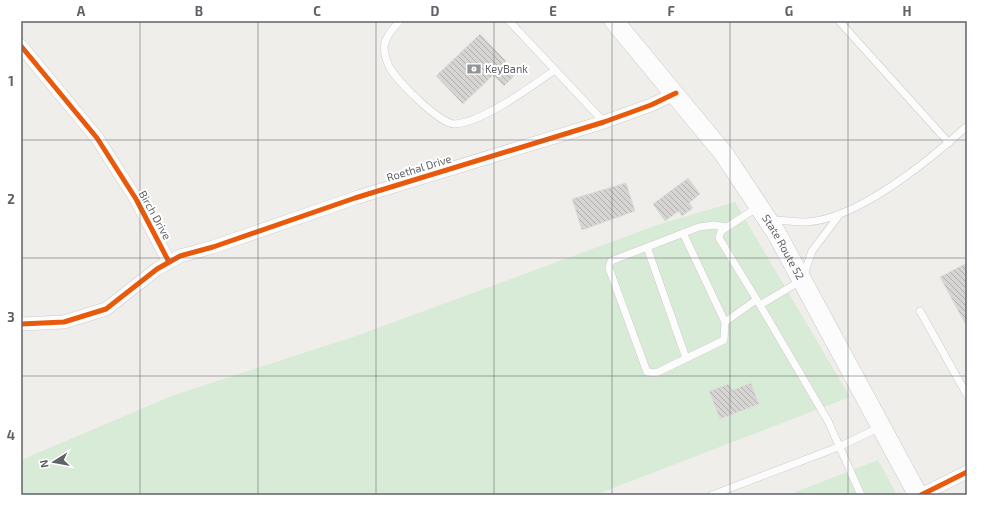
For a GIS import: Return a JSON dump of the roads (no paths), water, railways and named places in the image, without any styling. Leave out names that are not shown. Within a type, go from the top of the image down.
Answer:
[{"type":"main road","name":"State Route 52","points":[[614,21],[676,93],[724,154],[764,213],[802,280],[880,427],[919,495]]},
{"type":"street","name":"Birch Drive","points":[[21,46],[96,138],[136,199],[169,262]]},
{"type":"street","name":"Roethal Drive","points":[[169,262],[180,256],[213,247],[355,198],[604,122],[652,105],[676,93]]},
{"type":"street","points":[[21,324],[64,322],[106,309],[169,262]]},
{"type":"street","points":[[919,495],[967,472]]},
{"type":"lane","points":[[400,21],[390,31],[384,47],[388,65],[398,80],[437,117],[453,124],[472,119],[498,108],[555,70]]},
{"type":"lane","points":[[509,21],[604,122]]},
{"type":"lane","points":[[839,21],[949,143]]},
{"type":"lane","points":[[861,495],[841,446],[828,421],[722,244],[719,238],[721,231],[726,227],[764,213],[808,222],[840,214],[884,191],[907,176],[949,143],[967,126]]},
{"type":"lane","points":[[725,322],[802,280],[812,251],[840,214]]},
{"type":"lane","points":[[684,233],[725,322],[724,340],[656,373],[647,372],[609,268],[611,261],[699,227],[714,225],[726,227]]},
{"type":"lane","points":[[647,247],[686,358]]},
{"type":"lane","points":[[920,311],[967,395]]},
{"type":"lane","points":[[712,495],[841,446],[880,427]]},
{"type":"place","name":"KeyBank","points":[[474,69]]}]
